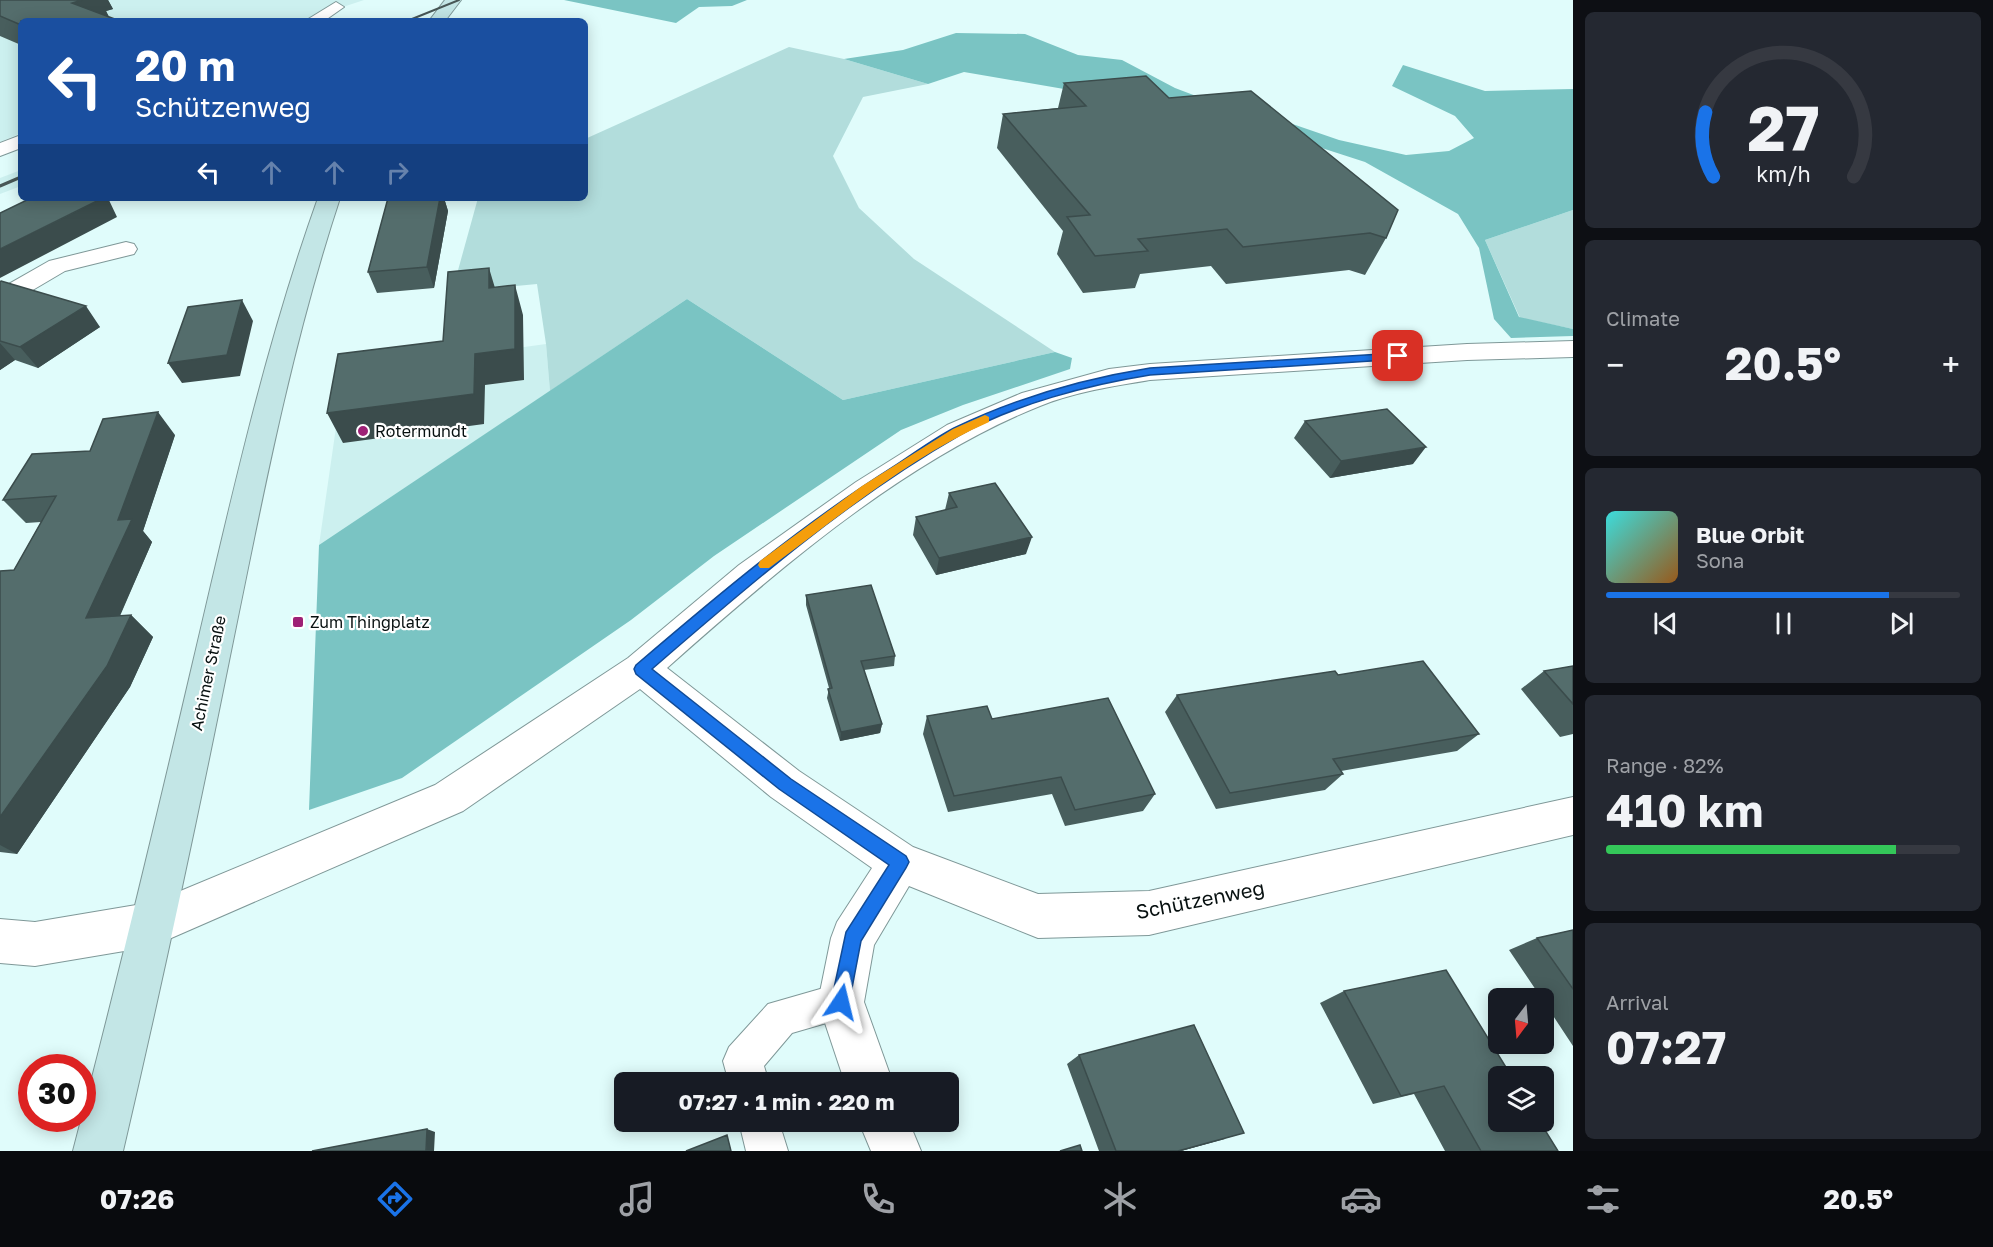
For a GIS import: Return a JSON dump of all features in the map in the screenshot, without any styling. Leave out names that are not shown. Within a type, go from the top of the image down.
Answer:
[{"type":"main road","points":[[439,18],[453,0]]},
{"type":"main road","name":"Achimer Straße","points":[[98,1151],[154,924],[264,420],[302,276],[328,201]]},
{"type":"street","points":[[318,18],[336,7]]},
{"type":"street","points":[[0,150],[18,142]]},
{"type":"street","points":[[0,299],[57,266],[126,249]]},
{"type":"street","points":[[0,940],[35,944],[154,924],[449,798],[642,669],[751,574],[867,489],[957,432],[1032,399],[1109,378],[1150,372],[1456,353],[1573,349]]},
{"type":"street","name":"Schützenweg","points":[[642,669],[785,784],[900,862],[1038,916],[1149,913],[1573,816]]},
{"type":"street","points":[[865,1072],[841,1002],[853,938],[900,862]]},
{"type":"street","points":[[888,1132],[896,1151]]},
{"type":"lane","points":[[746,1072],[743,1061],[781,1017],[841,1002]]},
{"type":"lane","points":[[762,1132],[767,1151]]},
{"type":"shaded area","points":[[39,0],[364,0],[310,18],[18,18],[18,134],[0,142],[0,8]]},
{"type":"shaded area","points":[[564,0],[747,0],[732,6],[699,7],[676,23]]},
{"type":"shaded area","points":[[956,33],[1025,34],[1078,55],[1122,60],[1175,88],[1233,110],[1258,112],[1339,140],[1406,155],[1449,151],[1474,138],[1455,116],[1392,86],[1403,65],[1485,91],[1573,89],[1573,210],[1485,240],[1519,317],[1573,329],[1573,336],[1511,338],[1494,319],[1479,248],[1458,214],[1365,162],[1176,101],[1064,89],[964,72],[928,84],[844,59],[903,50]]},
{"type":"shaded area","points":[[789,47],[844,59],[928,84],[863,97],[833,156],[859,208],[914,259],[1055,352],[843,400],[687,299],[550,391],[537,284],[452,292],[477,201],[588,201],[588,138]]},
{"type":"shaded area","points":[[18,171],[18,187],[0,194],[0,178]]},
{"type":"shaded area","points":[[1573,210],[1573,329],[1520,318],[1485,240]]},
{"type":"shaded area","points":[[687,299],[843,400],[1055,352],[1072,358],[1070,369],[963,405],[901,430],[714,556],[631,620],[402,778],[309,810],[319,545]]},
{"type":"shaded area","points":[[546,344],[550,391],[319,545],[344,372]]},
{"type":"building","points":[[0,0],[82,0],[72,3],[112,18],[18,18],[18,24],[0,16]]},
{"type":"building","points":[[1146,76],[1169,98],[1251,91],[1398,210],[1386,238],[1370,233],[1243,247],[1227,229],[1138,239],[1148,251],[1095,256],[1067,217],[1090,215],[1003,114],[1086,106],[1064,83]]},
{"type":"building","points":[[25,201],[97,201],[0,249],[0,213]]},
{"type":"building","points":[[387,201],[439,201],[427,267],[368,272]]},
{"type":"building","points":[[489,268],[489,288],[515,285],[515,349],[475,354],[474,394],[327,413],[338,354],[443,341],[448,272]]},
{"type":"building","points":[[1,281],[86,306],[20,347],[0,341]]},
{"type":"building","points":[[242,300],[227,355],[168,363],[188,307]]},
{"type":"building","points":[[1387,409],[1426,447],[1341,461],[1305,421]]},
{"type":"building","points":[[158,412],[118,520],[132,519],[86,618],[131,615],[107,666],[0,817],[0,571],[14,570],[56,496],[3,500],[32,454],[90,451],[103,419]]},
{"type":"building","points":[[995,483],[1032,537],[939,558],[916,517],[957,507],[949,493]]},
{"type":"building","points":[[871,585],[895,656],[861,661],[882,724],[841,732],[828,689],[832,688],[806,595]]},
{"type":"building","points":[[1423,661],[1479,734],[1333,759],[1343,774],[1230,793],[1177,695],[1335,671],[1338,675]]},
{"type":"building","points":[[1573,666],[1573,704],[1544,671]]},
{"type":"building","points":[[1108,698],[1155,794],[1075,810],[1061,777],[954,796],[927,716],[987,706],[992,719]]},
{"type":"building","points":[[1573,930],[1573,989],[1537,938]]},
{"type":"building","points":[[1446,970],[1488,1038],[1488,1054],[1498,1054],[1505,1066],[1488,1066],[1488,1132],[1546,1132],[1558,1151],[1481,1151],[1444,1086],[1401,1096],[1344,991]]},
{"type":"building","points":[[1194,1025],[1244,1133],[1178,1151],[1116,1151],[1079,1055]]},
{"type":"building","points":[[427,1129],[426,1151],[312,1151]]},
{"type":"building","points":[[727,1135],[731,1151],[686,1151]]},
{"type":"building","points":[[1080,1145],[1082,1151],[1060,1151]]},
{"type":"railway","points":[[414,18],[459,0]]},
{"type":"railway","points":[[0,186],[18,178]]},
{"type":"slow traffic","points":[[765,565],[867,489],[957,432],[985,419]]},
{"type":"place","name":"Rotermundt","points":[[363,431]]},
{"type":"place","name":"Zum Thingplatz","points":[[298,622]]},
{"type":"route","points":[[841,1002],[853,938],[900,862],[785,784],[642,669],[751,574],[867,489],[957,432],[1032,399],[1109,378],[1150,372],[1398,356]]}]
